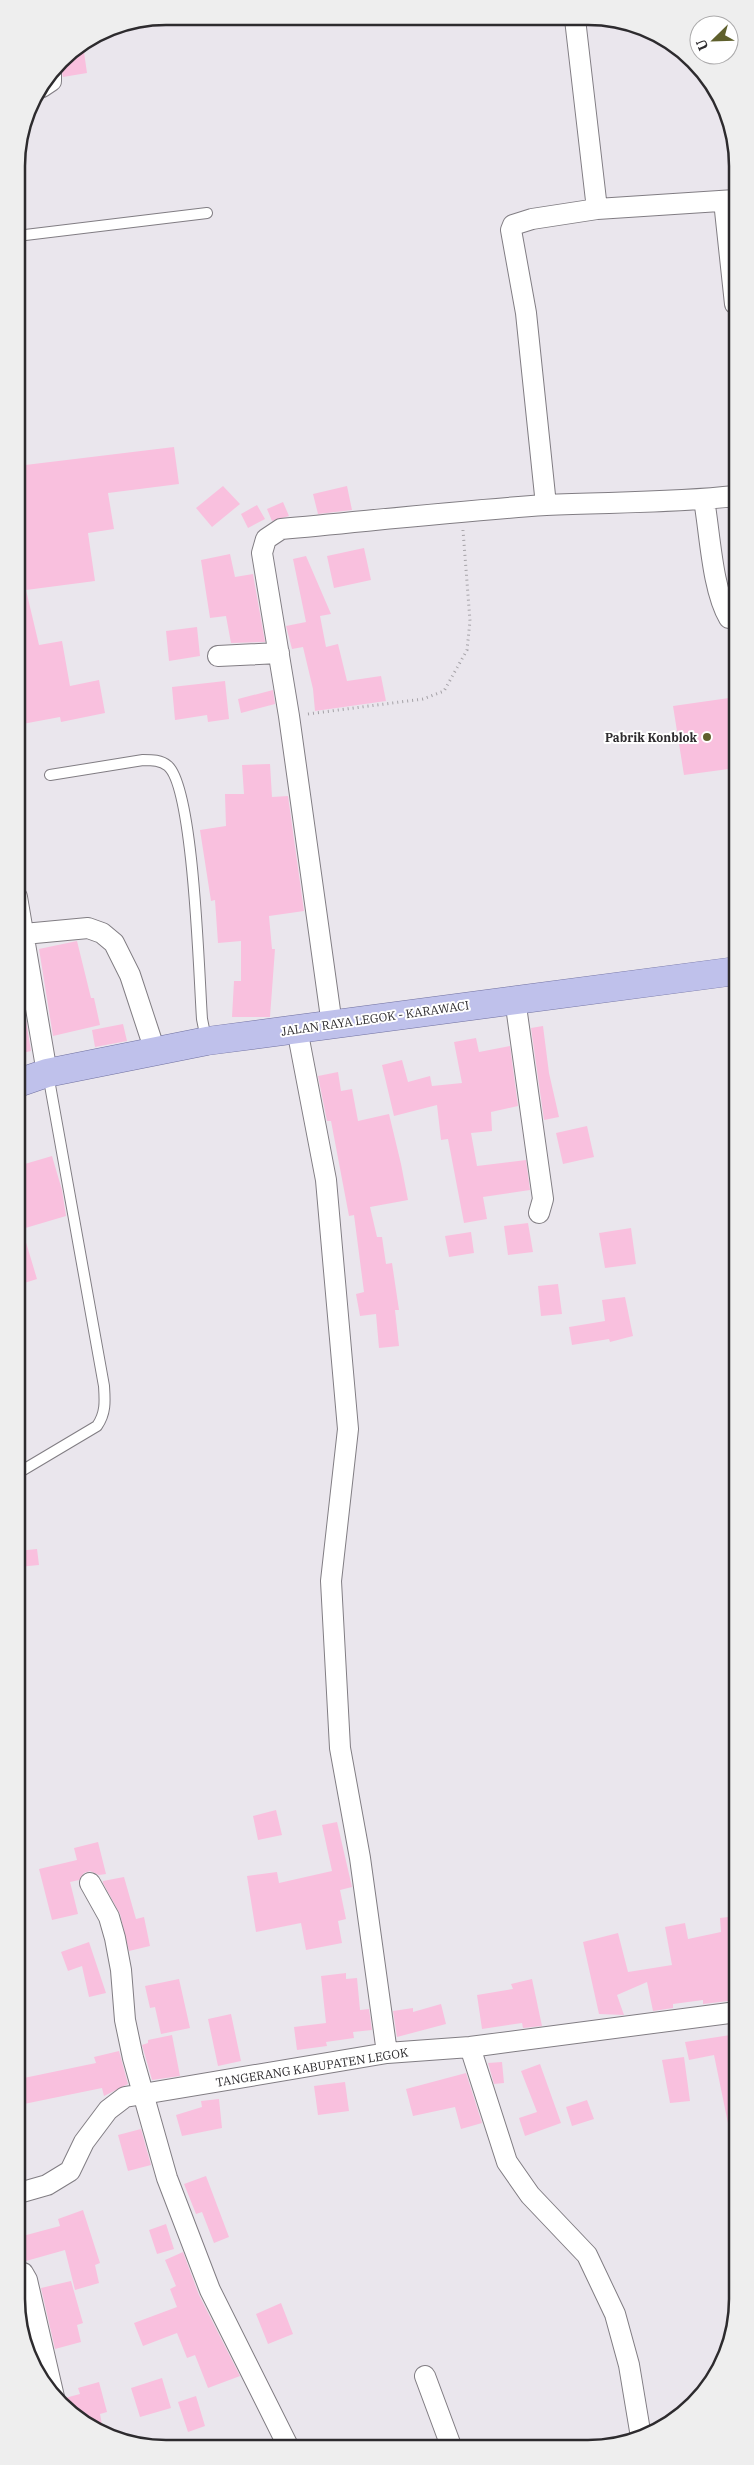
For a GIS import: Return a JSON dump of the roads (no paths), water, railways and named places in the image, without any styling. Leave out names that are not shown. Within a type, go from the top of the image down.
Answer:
[{"type":"main road","name":"JALAN RAYA LEGOK - KARAWACI","points":[[25,1081],[48,1073],[207,1041],[729,972]]},
{"type":"street","points":[[576,25],[597,209]]},
{"type":"street","points":[[546,505],[526,313],[511,230],[517,223],[597,209],[729,201]]},
{"type":"street","points":[[332,1025],[289,716],[262,554],[266,539],[281,529],[461,512],[546,505],[704,500],[729,497]]},
{"type":"street","points":[[704,500],[720,593],[729,618]]},
{"type":"street","points":[[218,656],[278,653]]},
{"type":"street","points":[[25,940],[88,928],[102,933],[114,943],[130,975],[155,1051]]},
{"type":"street","points":[[25,956],[48,1073]]},
{"type":"street","points":[[515,999],[543,1198],[539,1213]]},
{"type":"street","points":[[297,1029],[326,1180],[348,1429],[331,1581],[340,1748],[360,1858],[388,2053]]},
{"type":"street","points":[[90,1883],[108,1917],[116,1938],[125,2020],[133,2058],[167,2178],[210,2290],[285,2440]]},
{"type":"street","name":"TANGERANG KABUPATEN LEGOK","points":[[25,2191],[48,2184],[70,2171],[84,2142],[108,2110],[125,2097],[388,2053],[470,2047],[729,2013]]},
{"type":"street","points":[[470,2047],[507,2162],[530,2195],[587,2255],[615,2314],[629,2365],[640,2430]]},
{"type":"street","points":[[25,2276],[50,2378]]},
{"type":"street","points":[[425,2376],[449,2440]]},
{"type":"lane","points":[[25,235],[207,213]]},
{"type":"lane","points":[[50,775],[143,760],[157,760],[168,766],[174,773],[180,788],[192,854],[202,1019],[207,1041]]},
{"type":"lane","points":[[25,1469],[97,1426],[105,1408],[104,1386],[48,1073]]},
{"type":"place","name":"Pabrik Konblok","points":[[707,737]]}]
